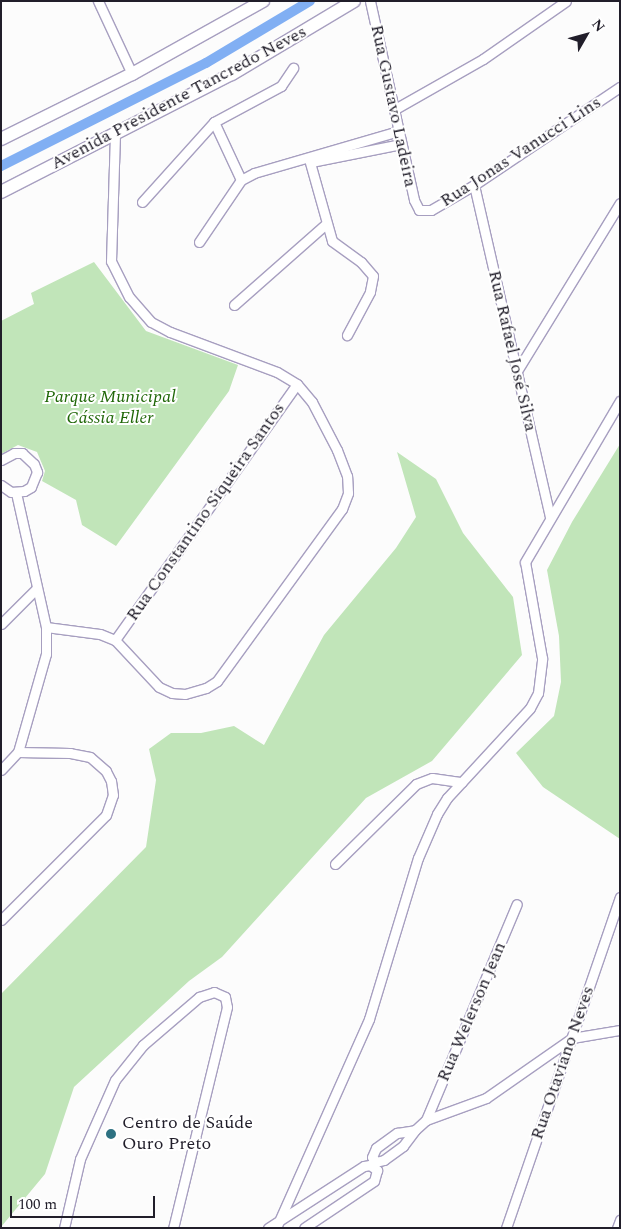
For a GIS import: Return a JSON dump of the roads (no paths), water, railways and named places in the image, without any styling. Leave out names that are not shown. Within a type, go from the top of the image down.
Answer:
[{"type":"main road","points":[[1,139],[132,74],[263,1]]},
{"type":"main road","name":"Avenida Presidente Tancredo Neves","points":[[1,192],[115,132],[232,74],[354,1]]},
{"type":"street","points":[[98,1],[132,74]]},
{"type":"street","name":"Rua Gustavo Ladeira","points":[[370,1],[414,200],[419,210]]},
{"type":"street","points":[[394,109],[483,59],[566,1]]},
{"type":"street","points":[[142,202],[214,122],[281,86],[293,68]]},
{"type":"street","name":"Rua Jonas Vanucci Lins","points":[[419,210],[431,210],[474,185],[620,87]]},
{"type":"street","points":[[214,122],[241,180]]},
{"type":"street","points":[[200,242],[241,180],[254,173],[307,160],[399,131]]},
{"type":"street","name":"Rua Constantino Siqueira Santos","points":[[46,627],[100,634],[115,640],[159,687],[172,693],[185,694],[206,688],[217,680],[342,509],[348,493],[347,476],[312,402],[297,384],[277,372],[170,332],[151,322],[129,298],[111,260],[115,132]]},
{"type":"street","points":[[307,160],[401,144]]},
{"type":"street","points":[[307,160],[332,241],[361,262],[373,276],[370,292],[347,335]]},
{"type":"street","name":"Rua Rafael José Silva","points":[[474,185],[550,517]]},
{"type":"street","points":[[517,371],[620,203]]},
{"type":"street","points":[[234,305],[326,224]]},
{"type":"street","name":"Rua Constantino Siqueira Santos","points":[[115,640],[297,384]]},
{"type":"street","points":[[273,1227],[369,1019],[418,858],[437,814],[462,782],[530,708],[538,694],[542,666],[525,562],[620,401]]},
{"type":"street","points":[[1,460],[14,453],[22,453],[34,464],[37,472],[31,487],[16,493],[1,485]]},
{"type":"street","points":[[1,770],[18,752],[46,654],[46,627],[16,493]]},
{"type":"street","points":[[1,624],[36,589]]},
{"type":"street","points":[[1,920],[106,814],[113,796],[112,781],[106,771],[90,757],[70,753],[18,752]]},
{"type":"street","points":[[335,864],[416,784],[432,778],[462,782]]},
{"type":"street","name":"Rua Otaviano Neves","points":[[506,1228],[620,897]]},
{"type":"street","name":"Rua Welerson Jean","points":[[426,1120],[517,904]]},
{"type":"street","points":[[64,1228],[80,1159],[115,1080],[143,1045],[199,997],[207,993],[220,993],[227,1001],[228,1007],[173,1228]]},
{"type":"street","points":[[415,1130],[396,1133],[376,1148],[372,1157],[376,1162],[384,1160],[402,1146],[426,1120],[486,1098],[572,1038],[620,1030]]},
{"type":"street","points":[[273,1227],[364,1166],[370,1165],[377,1170],[374,1181],[304,1228]]},
{"type":"street","points":[[618,1228],[620,1220]]},
{"type":"waterway","points":[[1,166],[206,63],[310,1]]},
{"type":"place","name":"Centro de Saúde Ouro Preto","points":[[111,1134]]},
{"type":"park label","name":"Parque Municipal Cássia Eller","points":[[110,408]]}]
